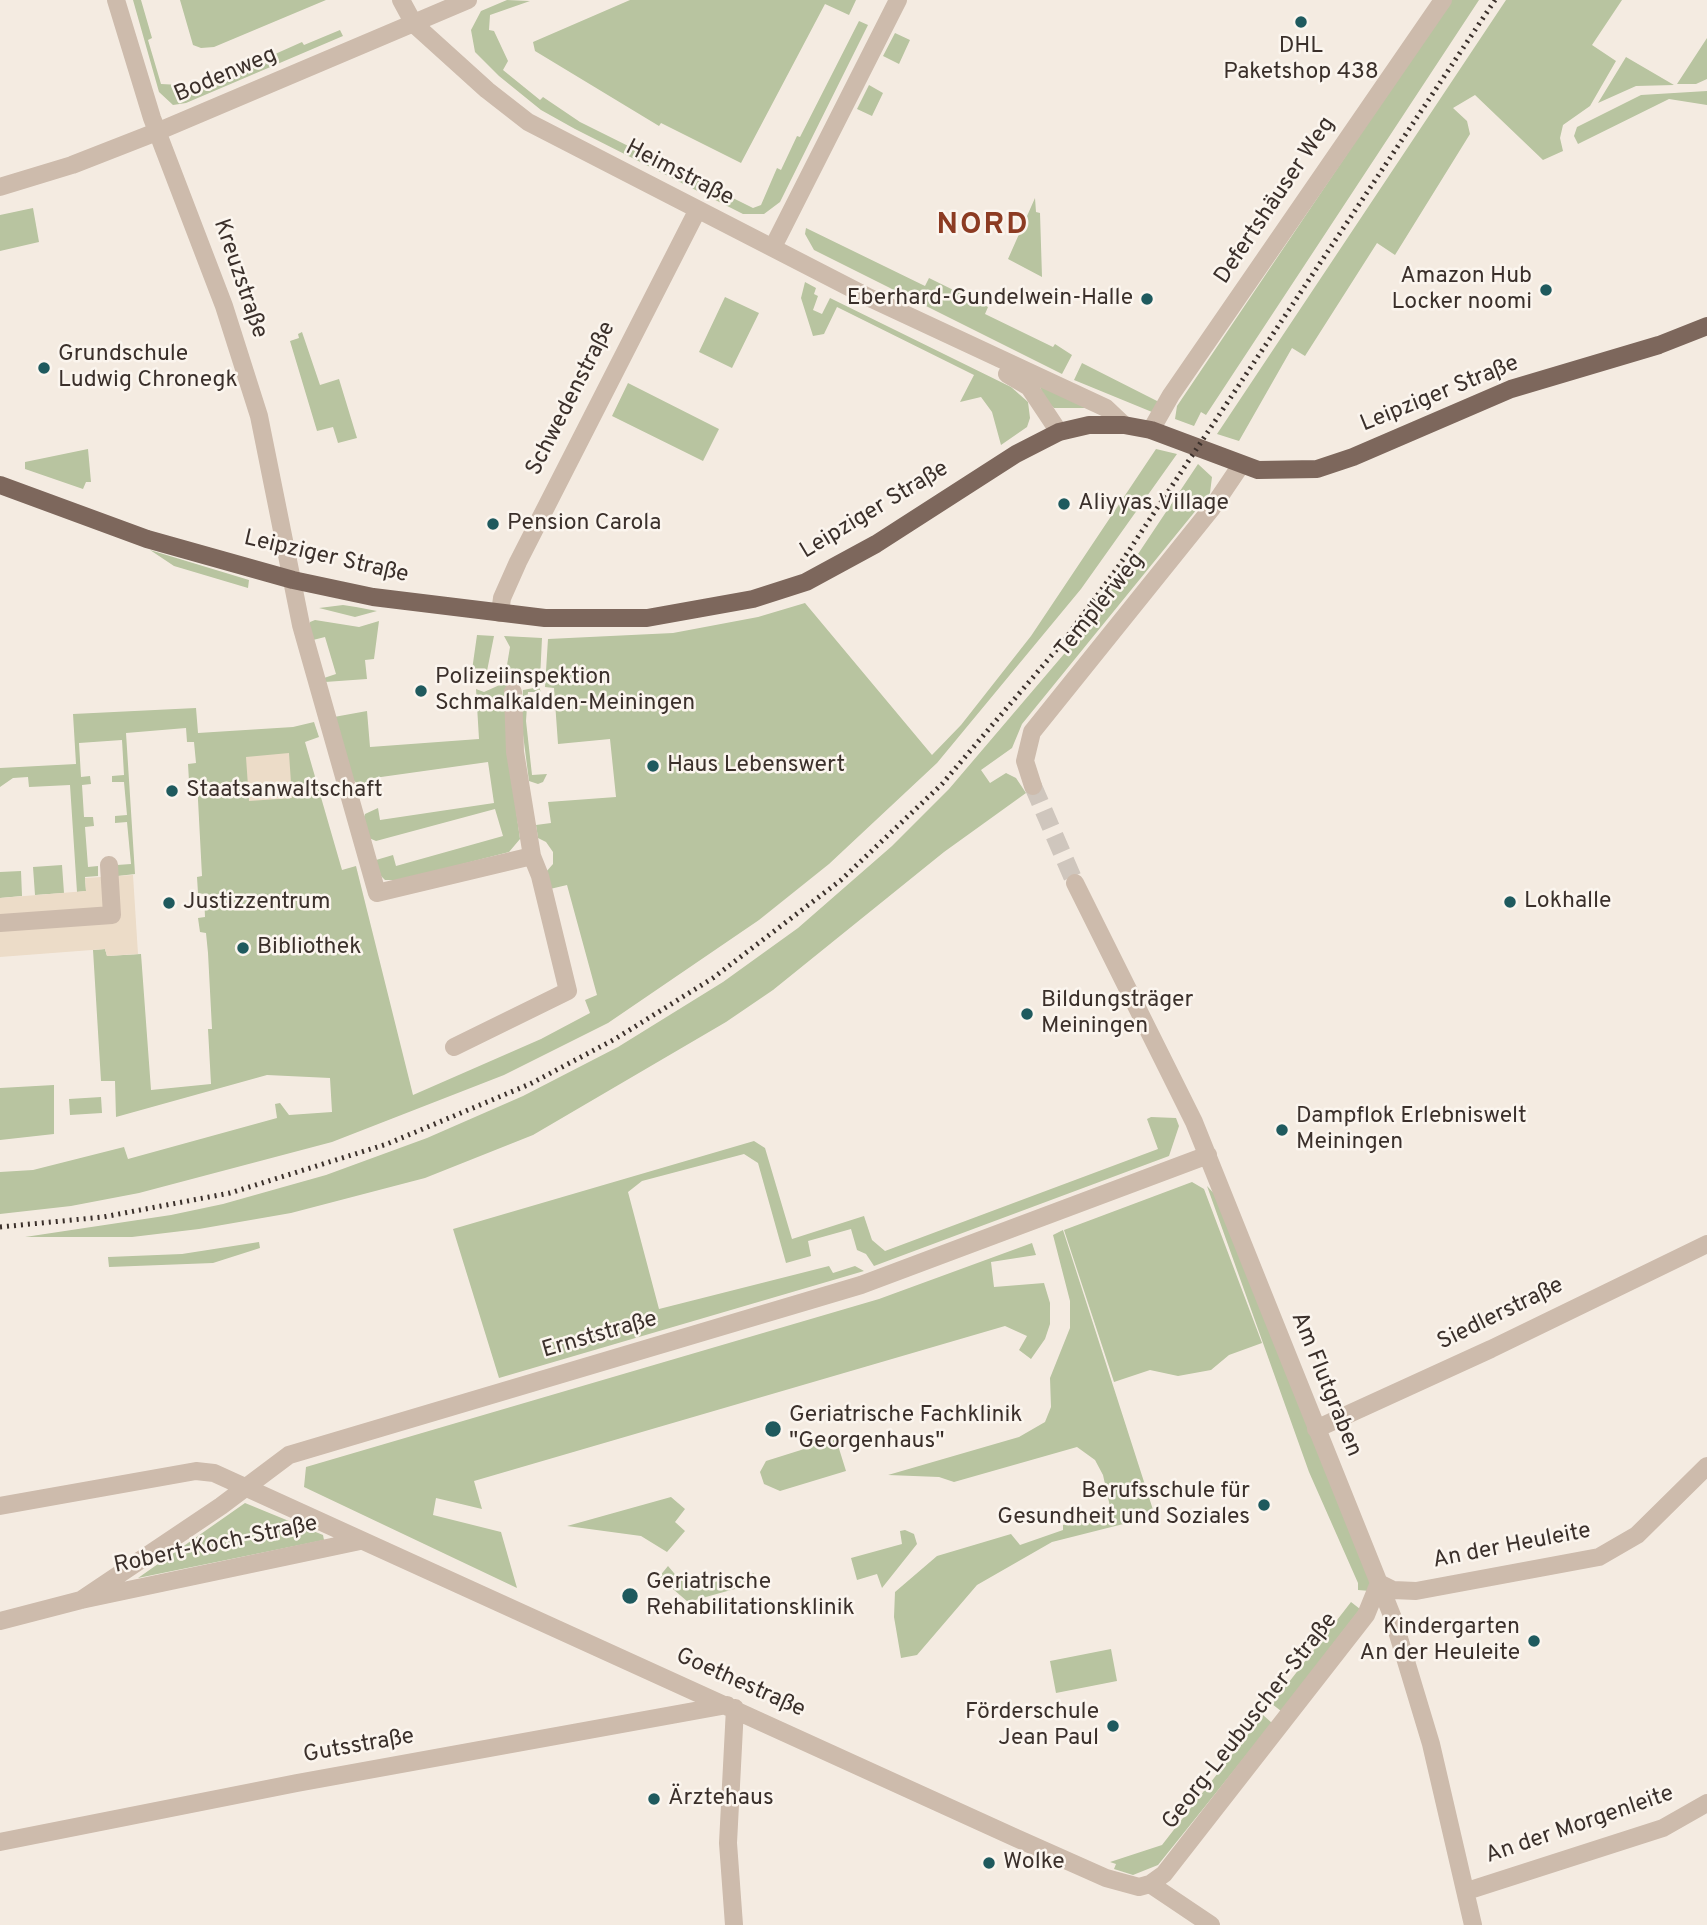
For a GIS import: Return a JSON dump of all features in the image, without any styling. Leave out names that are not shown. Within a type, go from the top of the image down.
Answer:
[{"type":"main road","name":"Leipziger Straße","points":[[0,485],[125,532],[293,580],[385,599],[571,619],[647,618],[714,608],[797,586],[876,544],[1016,454],[1059,432],[1088,425],[1124,425],[1151,430],[1266,472],[1317,469],[1353,457],[1511,389],[1659,345],[1707,326]]},
{"type":"street","name":"Kreuzstraße","points":[[116,0],[152,118],[223,306],[259,416],[318,692],[377,893],[533,856]]},
{"type":"street","name":"Heimstraße","points":[[401,0],[414,24],[487,90],[528,122],[697,211],[968,346],[983,349],[1106,408],[1124,425]]},
{"type":"street","name":"Bodenweg","points":[[0,187],[72,165],[159,131],[468,0]]},
{"type":"street","points":[[773,247],[898,0]]},
{"type":"street","name":"Defertshäuser Weg","points":[[1151,430],[1171,395],[1443,0]]},
{"type":"street","name":"Schwedenstraße","points":[[500,613],[502,598],[518,562],[697,211]]},
{"type":"street","name":"Heimstraße","points":[[968,346],[978,358],[1029,387],[1059,432]]},
{"type":"street","name":"Templerweg","points":[[1033,786],[1025,761],[1032,732],[1212,508],[1241,465]]},
{"type":"street","points":[[454,1047],[568,991],[533,856],[515,752],[513,692]]},
{"type":"street","points":[[0,923],[112,915],[109,865]]},
{"type":"street","name":"Am Flutgraben","points":[[1075,883],[1160,1048],[1208,1155],[1393,1618],[1431,1744],[1474,1925]]},
{"type":"street","name":"Ernststraße","points":[[244,1488],[289,1455],[861,1286],[1208,1155]]},
{"type":"street","name":"Siedlerstraße","points":[[1316,1429],[1490,1349],[1707,1244]]},
{"type":"street","name":"An der Heuleite","points":[[1379,1583],[1403,1592],[1416,1591],[1599,1557],[1637,1535],[1707,1466]]},
{"type":"street","points":[[1,1500],[196,1471],[214,1473],[244,1488]]},
{"type":"street","name":"Goethestraße","points":[[244,1488],[1106,1878],[1126,1886],[1150,1884]]},
{"type":"street","name":"Robert-Koch-Straße","points":[[81,1600],[244,1488]]},
{"type":"street","name":"Robert-Koch-Straße","points":[[0,1621],[81,1600],[360,1541]]},
{"type":"street","name":"Georg-Leubuscher-Straße","points":[[1150,1884],[1164,1874],[1366,1615],[1379,1583]]},
{"type":"street","points":[[731,1707],[728,1843],[734,1925]]},
{"type":"street","name":"Gutsstraße","points":[[0,1842],[297,1783],[731,1707]]},
{"type":"street","name":"An der Morgenleite","points":[[1467,1891],[1663,1829],[1707,1803]]},
{"type":"street","points":[[1150,1884],[1211,1925]]},
{"type":"green space","points":[[133,0],[141,0],[152,38],[148,40],[161,84],[180,85],[188,93],[302,42],[304,45],[340,30],[343,36],[186,103],[173,105],[159,92]]},
{"type":"green space","points":[[180,0],[326,0],[214,47],[201,48],[193,45]]},
{"type":"green space","points":[[507,0],[530,1],[490,15],[489,30],[494,31],[508,61],[503,70],[540,100],[543,97],[580,122],[753,208],[761,205],[777,168],[781,170],[797,136],[800,137],[859,21],[868,25],[780,202],[764,214],[743,214],[541,110],[499,76],[475,52],[471,30],[481,11]]},
{"type":"green space","points":[[630,0],[856,0],[849,15],[825,4],[741,163],[661,123],[659,126],[535,51],[533,42]]},
{"type":"green space","points":[[1451,0],[1479,0],[1206,415],[1201,412],[1194,426],[1175,419],[1177,406]]},
{"type":"green space","points":[[1506,0],[1622,0],[1592,45],[1616,61],[1590,106],[1563,125],[1560,138],[1563,151],[1543,160],[1475,95],[1453,108],[1467,121],[1470,134],[1395,255],[1377,243],[1305,356],[1292,348],[1239,441],[1217,434]]},
{"type":"green space","points":[[895,33],[910,40],[899,64],[883,56]]},
{"type":"green space","points":[[1707,38],[1707,79],[1696,84],[1677,84]]},
{"type":"green space","points":[[1626,57],[1674,85],[1636,86],[1598,103]]},
{"type":"green space","points":[[869,85],[883,93],[872,116],[857,109]]},
{"type":"green space","points":[[1707,91],[1707,105],[1669,99],[1578,144],[1574,136],[1577,127],[1641,95]]},
{"type":"green space","points":[[1035,198],[1036,212],[1040,213],[1042,277],[1008,259]]},
{"type":"green space","points":[[33,208],[39,242],[0,251],[0,215]]},
{"type":"green space","points":[[806,228],[925,286],[929,278],[988,307],[985,314],[1053,347],[1055,344],[1072,355],[1062,374],[814,250],[805,234]]},
{"type":"green space","points":[[805,282],[816,288],[814,294],[818,296],[813,310],[822,314],[830,298],[1011,387],[1028,402],[1030,418],[1027,427],[1001,445],[992,412],[981,397],[960,402],[974,375],[837,307],[824,334],[813,336],[801,298]]},
{"type":"green space","points":[[725,297],[759,313],[732,368],[699,352]]},
{"type":"green space","points":[[302,332],[320,385],[339,379],[357,438],[338,443],[333,427],[317,431],[290,341],[299,338],[298,334]]},
{"type":"green space","points":[[1082,363],[1159,402],[1152,412],[1074,380]]},
{"type":"green space","points":[[1038,382],[1086,408],[1054,408],[1045,399]]},
{"type":"green space","points":[[628,383],[719,429],[703,461],[612,416]]},
{"type":"green space","points":[[88,449],[91,482],[86,482],[83,489],[25,469],[25,462]]},
{"type":"green space","points":[[1156,449],[1177,454],[1081,589],[937,763],[829,864],[759,920],[608,1023],[504,1075],[332,1142],[139,1193],[71,1206],[0,1214],[0,1172],[33,1170],[124,1147],[128,1159],[277,1118],[275,1104],[280,1103],[289,1115],[332,1112],[330,1078],[267,1075],[116,1117],[115,1081],[101,1081],[93,950],[105,949],[107,956],[141,954],[151,1090],[211,1084],[208,1029],[212,1029],[208,953],[206,933],[200,932],[198,918],[205,917],[204,894],[198,893],[197,877],[202,876],[197,781],[189,781],[188,764],[196,763],[194,742],[187,742],[186,728],[126,733],[135,874],[118,876],[117,865],[131,864],[127,822],[115,823],[115,816],[127,815],[124,782],[112,782],[112,776],[124,775],[122,740],[79,743],[81,777],[90,776],[91,784],[82,785],[84,817],[93,817],[94,826],[85,827],[88,867],[98,866],[98,876],[85,877],[86,891],[77,892],[70,785],[29,787],[28,777],[13,778],[0,787],[0,768],[76,764],[73,714],[196,708],[198,733],[293,727],[314,722],[319,737],[305,742],[342,870],[356,866],[413,1095],[541,1039],[590,1013],[585,1000],[597,995],[567,885],[550,889],[546,872],[553,864],[553,852],[546,842],[538,838],[536,825],[551,823],[548,802],[616,797],[610,739],[558,744],[554,688],[545,687],[548,639],[673,633],[758,617],[805,603],[932,755],[961,725],[1031,636]]},
{"type":"green space","points":[[1198,464],[1212,477],[1210,493],[1022,724],[1012,748],[981,770],[990,783],[1006,773],[1016,778],[1026,793],[944,852],[773,990],[726,1022],[533,1135],[425,1178],[291,1213],[199,1229],[132,1237],[25,1237],[171,1215],[223,1204],[326,1175],[427,1138],[523,1096],[618,1047],[723,982],[798,928],[892,846],[949,789],[1064,654],[1136,557]]},
{"type":"green space","points":[[150,550],[249,580],[248,588],[174,566]]},
{"type":"green space","points":[[343,605],[377,611],[355,617],[319,608]]},
{"type":"green space","points":[[315,620],[359,627],[379,621],[374,659],[365,660],[367,679],[325,682],[324,678],[336,674],[325,637],[313,640],[309,628],[310,622]]},
{"type":"green space","points":[[477,635],[494,636],[487,671],[472,670]]},
{"type":"green space","points":[[504,636],[542,638],[540,679],[535,682],[515,682],[507,744],[520,839],[509,852],[400,880],[385,880],[376,860],[393,855],[396,866],[503,836],[495,809],[376,841],[369,838],[363,820],[365,814],[378,808],[380,820],[494,803],[488,762],[374,778],[374,783],[358,784],[353,780],[334,717],[367,711],[370,747],[479,739],[476,689],[484,692],[504,683],[510,647]]},
{"type":"green space","points":[[539,687],[541,692],[528,692],[526,721],[532,775],[547,774],[543,782],[538,784],[529,781],[521,719],[523,690]]},
{"type":"green space","points":[[62,865],[64,893],[35,895],[33,867]]},
{"type":"green space","points":[[21,871],[22,896],[0,898],[0,872]]},
{"type":"green space","points":[[54,1085],[54,1134],[0,1140],[0,1088]]},
{"type":"green space","points":[[101,1097],[102,1113],[70,1115],[69,1099]]},
{"type":"green space","points":[[1176,1118],[1179,1126],[1169,1156],[874,1266],[866,1254],[857,1250],[851,1229],[808,1241],[811,1256],[786,1263],[758,1163],[744,1154],[642,1181],[628,1192],[659,1309],[829,1266],[833,1273],[855,1266],[864,1271],[499,1378],[453,1229],[754,1141],[765,1148],[792,1239],[864,1216],[872,1240],[885,1251],[1158,1149],[1147,1119]]},
{"type":"green space","points":[[1192,1182],[1204,1189],[1262,1343],[1229,1355],[1211,1370],[1178,1376],[1150,1370],[1114,1382],[1064,1230]]},
{"type":"green space","points":[[1207,1186],[1219,1199],[1370,1576],[1370,1591],[1358,1590],[1358,1583],[1309,1472]]},
{"type":"green space","points":[[1063,1230],[1155,1516],[1052,1542],[977,1585],[917,1655],[901,1658],[894,1617],[895,1592],[937,1556],[1011,1534],[1020,1545],[1063,1530],[1063,1525],[1111,1511],[1103,1475],[1095,1460],[1077,1447],[954,1482],[939,1477],[888,1475],[1019,1437],[1045,1422],[1051,1407],[1050,1378],[1070,1328],[1070,1301],[1053,1235]]},
{"type":"green space","points":[[259,1242],[260,1248],[213,1263],[109,1267],[108,1257],[182,1254]]},
{"type":"green space","points":[[1032,1243],[1036,1255],[991,1262],[994,1287],[1044,1283],[1050,1303],[1050,1324],[1045,1339],[1031,1359],[1019,1350],[1027,1336],[1005,1326],[474,1481],[482,1509],[436,1498],[433,1515],[501,1532],[517,1588],[304,1487],[306,1467],[879,1299]]},
{"type":"green space","points":[[836,1439],[846,1471],[780,1491],[764,1484],[760,1472],[766,1461]]},
{"type":"green space","points":[[671,1497],[685,1509],[675,1522],[685,1531],[667,1552],[641,1536],[567,1526]]},
{"type":"green space","points":[[245,1503],[323,1535],[324,1540],[138,1578]]},
{"type":"green space","points":[[900,1531],[914,1534],[917,1544],[882,1588],[877,1574],[857,1580],[851,1558],[902,1544]]},
{"type":"green space","points":[[668,1566],[679,1579],[693,1587],[754,1573],[756,1583],[688,1602],[659,1577]]},
{"type":"green space","points":[[1351,1602],[1360,1609],[1281,1711],[1272,1704]]},
{"type":"green space","points":[[1111,1649],[1117,1681],[1056,1693],[1050,1661]]},
{"type":"green space","points":[[1263,1715],[1272,1723],[1158,1865],[1133,1875],[1114,1869],[1116,1864],[1110,1862],[1162,1845]]},
{"type":"shaded area","points":[[289,753],[292,798],[249,801],[246,757]]},
{"type":"shaded area","points":[[133,875],[138,954],[107,956],[105,949],[0,957],[0,898],[86,891],[85,878]]},
{"type":"tunnel","points":[[1033,786],[1075,883]]},
{"type":"railway","points":[[0,1227],[103,1217],[230,1193],[387,1144],[530,1084],[615,1039],[713,978],[841,880],[942,784],[1063,642],[1118,567],[1495,0]]},
{"type":"place","name":"DHL Paketshop 438","points":[[1301,22]]},
{"type":"place","name":"Amazon Hub Locker noomi","points":[[1546,290]]},
{"type":"place","name":"Eberhard-Gundelwein-Halle","points":[[1147,299]]},
{"type":"place","name":"Grundschule Ludwig Chronegk","points":[[44,368]]},
{"type":"place","name":"Aliyyas Village","points":[[1064,504]]},
{"type":"place","name":"Pension Carola","points":[[493,524]]},
{"type":"place","name":"Polizeiinspektion Schmalkalden-Meiningen","points":[[421,691]]},
{"type":"place","name":"Haus Lebenswert","points":[[653,766]]},
{"type":"place","name":"Staatsanwaltschaft","points":[[172,791]]},
{"type":"place","name":"Lokhalle","points":[[1510,902]]},
{"type":"place","name":"Justizzentrum","points":[[169,903]]},
{"type":"place","name":"Bibliothek","points":[[243,948]]},
{"type":"place","name":"Bildungsträger Meiningen","points":[[1027,1014]]},
{"type":"place","name":"Dampflok Erlebniswelt Meiningen","points":[[1282,1130]]},
{"type":"place","name":"Geriatrische Fachklinik \"Georgenhaus\"","points":[[773,1429]]},
{"type":"place","name":"Berufsschule für Gesundheit und Soziales","points":[[1264,1505]]},
{"type":"place","name":"Geriatrische Rehabilitationsklinik","points":[[630,1596]]},
{"type":"place","name":"Kindergarten An der Heuleite","points":[[1534,1641]]},
{"type":"place","name":"Förderschule Jean Paul","points":[[1113,1726]]},
{"type":"place","name":"Ärztehaus","points":[[654,1799]]},
{"type":"place","name":"Wolke","points":[[989,1863]]},
{"type":"district","name":"NORD","points":[[983,227]]}]
